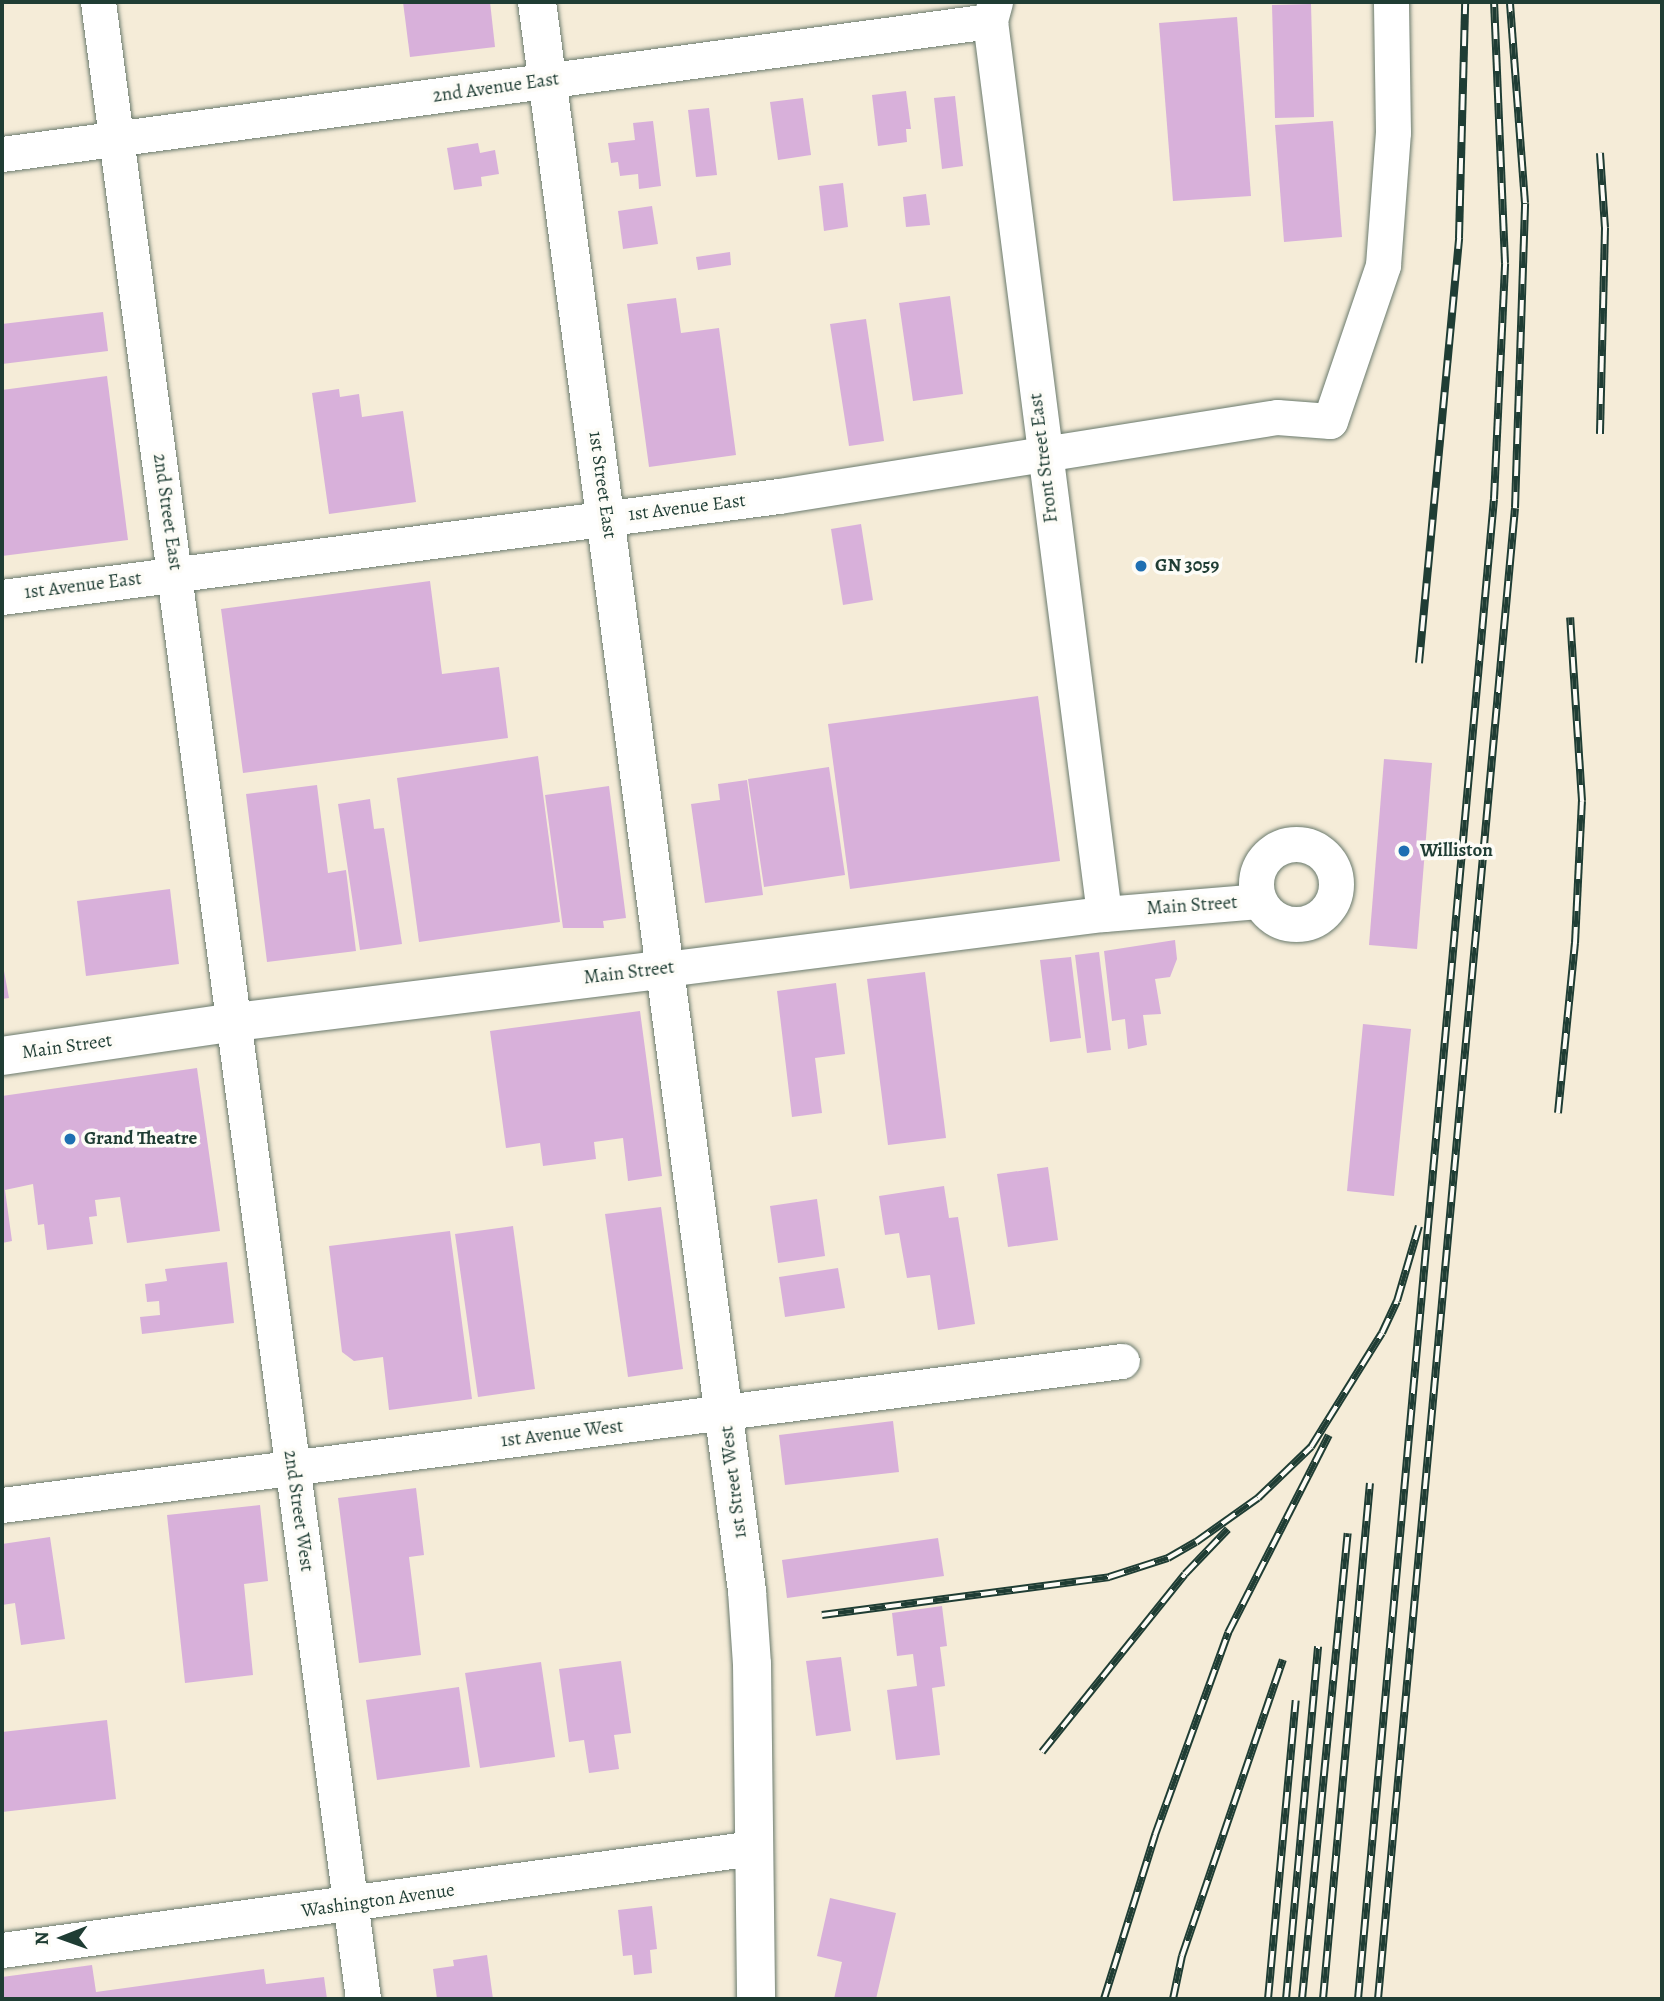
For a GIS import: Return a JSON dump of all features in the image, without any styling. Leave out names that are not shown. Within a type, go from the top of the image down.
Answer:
[{"type":"main road","name":"1st Street East","points":[[537,2],[666,969]]},
{"type":"main road","name":"Main Street","points":[[2,1056],[236,1021],[666,969]]},
{"type":"main road","name":"1st Street West","points":[[666,969],[726,1413],[751,1627],[756,1999]]},
{"type":"street","name":"2nd Street East","points":[[98,2],[236,1021]]},
{"type":"street","name":"1st Avenue East","points":[[2,597],[606,518],[1044,455],[1277,417],[1330,421],[1383,265],[1393,132],[1391,2]]},
{"type":"street","name":"2nd Avenue East","points":[[2,154],[547,81],[992,12]]},
{"type":"street","name":"Front Street East","points":[[992,12],[1044,455],[1104,914]]},
{"type":"street","name":"Main Street","points":[[666,969],[1104,914],[1258,901]]},
{"type":"street","name":"2nd Street West","points":[[236,1021],[363,1999]]},
{"type":"street","name":"1st Avenue West","points":[[2,1505],[1122,1361]]},
{"type":"street","name":"Washington Avenue","points":[[2,1950],[350,1905],[753,1848]]},
{"type":"building","points":[[403,2],[490,2],[495,47],[410,57]]},
{"type":"building","points":[[1311,4],[1314,117],[1275,118],[1272,5]]},
{"type":"building","points":[[1237,17],[1251,196],[1173,201],[1159,23]]},
{"type":"building","points":[[906,91],[911,129],[906,129],[907,142],[878,146],[872,95]]},
{"type":"building","points":[[955,96],[963,166],[942,169],[934,98]]},
{"type":"building","points":[[803,98],[811,155],[778,160],[770,102]]},
{"type":"building","points":[[709,108],[717,175],[696,177],[688,110]]},
{"type":"building","points":[[653,121],[661,186],[639,189],[638,174],[620,176],[618,162],[611,163],[608,143],[635,140],[633,123]]},
{"type":"building","points":[[1333,121],[1342,237],[1284,242],[1275,125]]},
{"type":"building","points":[[478,143],[480,153],[495,150],[499,174],[481,177],[482,186],[454,190],[447,148]]},
{"type":"building","points":[[843,183],[848,227],[824,231],[819,186]]},
{"type":"building","points":[[926,194],[930,225],[906,227],[903,197]]},
{"type":"building","points":[[652,206],[658,244],[623,249],[618,211]]},
{"type":"building","points":[[730,252],[731,265],[698,270],[696,257]]},
{"type":"building","points":[[950,296],[963,394],[913,401],[899,303]]},
{"type":"building","points":[[676,298],[681,333],[719,328],[736,455],[649,467],[627,304]]},
{"type":"building","points":[[103,312],[108,351],[2,364],[2,324]]},
{"type":"building","points":[[866,319],[884,441],[849,446],[830,324]]},
{"type":"building","points":[[107,376],[128,540],[2,556],[2,390]]},
{"type":"building","points":[[339,389],[340,397],[359,394],[362,417],[403,411],[416,502],[329,514],[312,393]]},
{"type":"building","points":[[861,524],[873,600],[843,605],[831,529]]},
{"type":"building","points":[[430,581],[442,674],[499,667],[508,738],[243,773],[221,609]]},
{"type":"building","points":[[1038,696],[1060,861],[850,889],[828,724]]},
{"type":"building","points":[[538,756],[560,922],[419,942],[397,778]]},
{"type":"building","points":[[1384,759],[1432,763],[1417,949],[1369,945]]},
{"type":"building","points":[[829,767],[845,875],[764,887],[748,779]]},
{"type":"building","points":[[747,780],[763,895],[705,903],[691,804],[720,800],[718,784]]},
{"type":"building","points":[[317,785],[328,873],[346,870],[356,951],[267,962],[246,794]]},
{"type":"building","points":[[609,786],[626,918],[603,921],[604,928],[563,928],[545,795]]},
{"type":"building","points":[[370,799],[374,829],[384,828],[402,944],[360,950],[338,804]]},
{"type":"building","points":[[170,889],[179,964],[86,976],[77,901]]},
{"type":"building","points":[[1175,940],[1177,959],[1170,977],[1155,979],[1161,1014],[1143,1015],[1147,1045],[1128,1049],[1125,1019],[1112,1021],[1104,951]]},
{"type":"building","points":[[1099,952],[1111,1050],[1087,1053],[1075,955]]},
{"type":"building","points":[[1071,957],[1081,1038],[1050,1042],[1040,960]]},
{"type":"building","points":[[2,960],[9,998],[2,999]]},
{"type":"building","points":[[925,972],[946,1138],[888,1145],[867,979]]},
{"type":"building","points":[[836,983],[845,1054],[815,1058],[822,1113],[792,1117],[777,991]]},
{"type":"building","points":[[640,1011],[662,1176],[628,1181],[623,1138],[594,1142],[596,1159],[543,1166],[540,1143],[506,1148],[490,1031]]},
{"type":"building","points":[[1363,1024],[1411,1029],[1394,1196],[1347,1191]]},
{"type":"building","points":[[197,1068],[220,1231],[127,1243],[120,1197],[95,1200],[97,1216],[89,1217],[93,1244],[47,1250],[44,1224],[38,1225],[33,1184],[5,1190],[12,1241],[2,1243],[2,1096]]},
{"type":"building","points":[[1048,1167],[1058,1240],[1008,1247],[997,1174]]},
{"type":"building","points":[[944,1186],[949,1218],[958,1217],[975,1324],[938,1330],[930,1275],[907,1278],[899,1233],[885,1235],[879,1196]]},
{"type":"building","points":[[817,1199],[825,1256],[778,1263],[770,1206]]},
{"type":"building","points":[[661,1207],[683,1369],[628,1377],[605,1214]]},
{"type":"building","points":[[513,1226],[535,1389],[478,1397],[455,1234]]},
{"type":"building","points":[[450,1231],[472,1399],[389,1410],[383,1357],[354,1361],[342,1352],[329,1246]]},
{"type":"building","points":[[227,1262],[234,1323],[142,1334],[140,1317],[160,1315],[159,1301],[147,1302],[145,1284],[167,1281],[165,1269]]},
{"type":"building","points":[[838,1268],[845,1308],[785,1317],[779,1277]]},
{"type":"building","points":[[893,1421],[899,1472],[785,1485],[779,1435]]},
{"type":"building","points":[[416,1488],[424,1555],[409,1557],[421,1655],[359,1663],[338,1498]]},
{"type":"building","points":[[260,1505],[268,1581],[244,1584],[253,1675],[185,1683],[167,1515]]},
{"type":"building","points":[[50,1537],[65,1639],[21,1645],[15,1603],[2,1605],[2,1544]]},
{"type":"building","points":[[938,1538],[944,1576],[787,1598],[782,1560]]},
{"type":"building","points":[[942,1606],[947,1646],[940,1647],[945,1686],[932,1688],[940,1755],[896,1760],[887,1690],[917,1686],[913,1654],[897,1656],[892,1613]]},
{"type":"building","points":[[841,1657],[851,1731],[816,1736],[806,1661]]},
{"type":"building","points":[[621,1661],[631,1733],[614,1735],[619,1769],[589,1773],[584,1740],[569,1742],[559,1669]]},
{"type":"building","points":[[541,1662],[555,1757],[480,1768],[465,1673]]},
{"type":"building","points":[[459,1687],[470,1767],[377,1780],[366,1700]]},
{"type":"building","points":[[107,1720],[116,1799],[2,1812],[2,1732]]},
{"type":"building","points":[[830,1898],[896,1913],[876,1999],[834,1999],[842,1962],[817,1956]]},
{"type":"building","points":[[652,1906],[657,1949],[650,1950],[652,1973],[634,1975],[632,1955],[623,1956],[618,1910]]},
{"type":"building","points":[[487,1955],[493,1999],[437,1999],[433,1969],[454,1966],[453,1960]]},
{"type":"building","points":[[92,1965],[96,1992],[264,1969],[266,1984],[324,1977],[327,1999],[2,1999],[2,1977]]},
{"type":"railway","points":[[1419,663],[1459,238],[1465,2]]},
{"type":"railway","points":[[1358,1999],[1494,499],[1505,263],[1494,2]]},
{"type":"railway","points":[[1378,1999],[1515,508],[1525,203],[1510,2]]},
{"type":"railway","points":[[1600,153],[1605,228],[1600,434]]},
{"type":"railway","points":[[1558,1113],[1575,943],[1582,801],[1570,617]]},
{"type":"railway","points":[[822,1615],[1109,1577],[1168,1558],[1196,1542],[1258,1498],[1311,1447],[1382,1333],[1397,1301],[1419,1226]]},
{"type":"railway","points":[[1104,1999],[1155,1835],[1228,1633],[1329,1435]]},
{"type":"railway","points":[[1323,1999],[1370,1483]]},
{"type":"railway","points":[[1042,1752],[1185,1574],[1228,1529]]},
{"type":"railway","points":[[1302,1999],[1348,1533]]},
{"type":"railway","points":[[1286,1999],[1318,1646]]},
{"type":"railway","points":[[1173,1999],[1182,1956],[1283,1660]]},
{"type":"railway","points":[[1268,1999],[1296,1700]]},
{"type":"place","name":"GN 3059","points":[[1141,566]]},
{"type":"place","name":"Williston","points":[[1404,851]]},
{"type":"place","name":"Grand Theatre","points":[[70,1139]]}]
